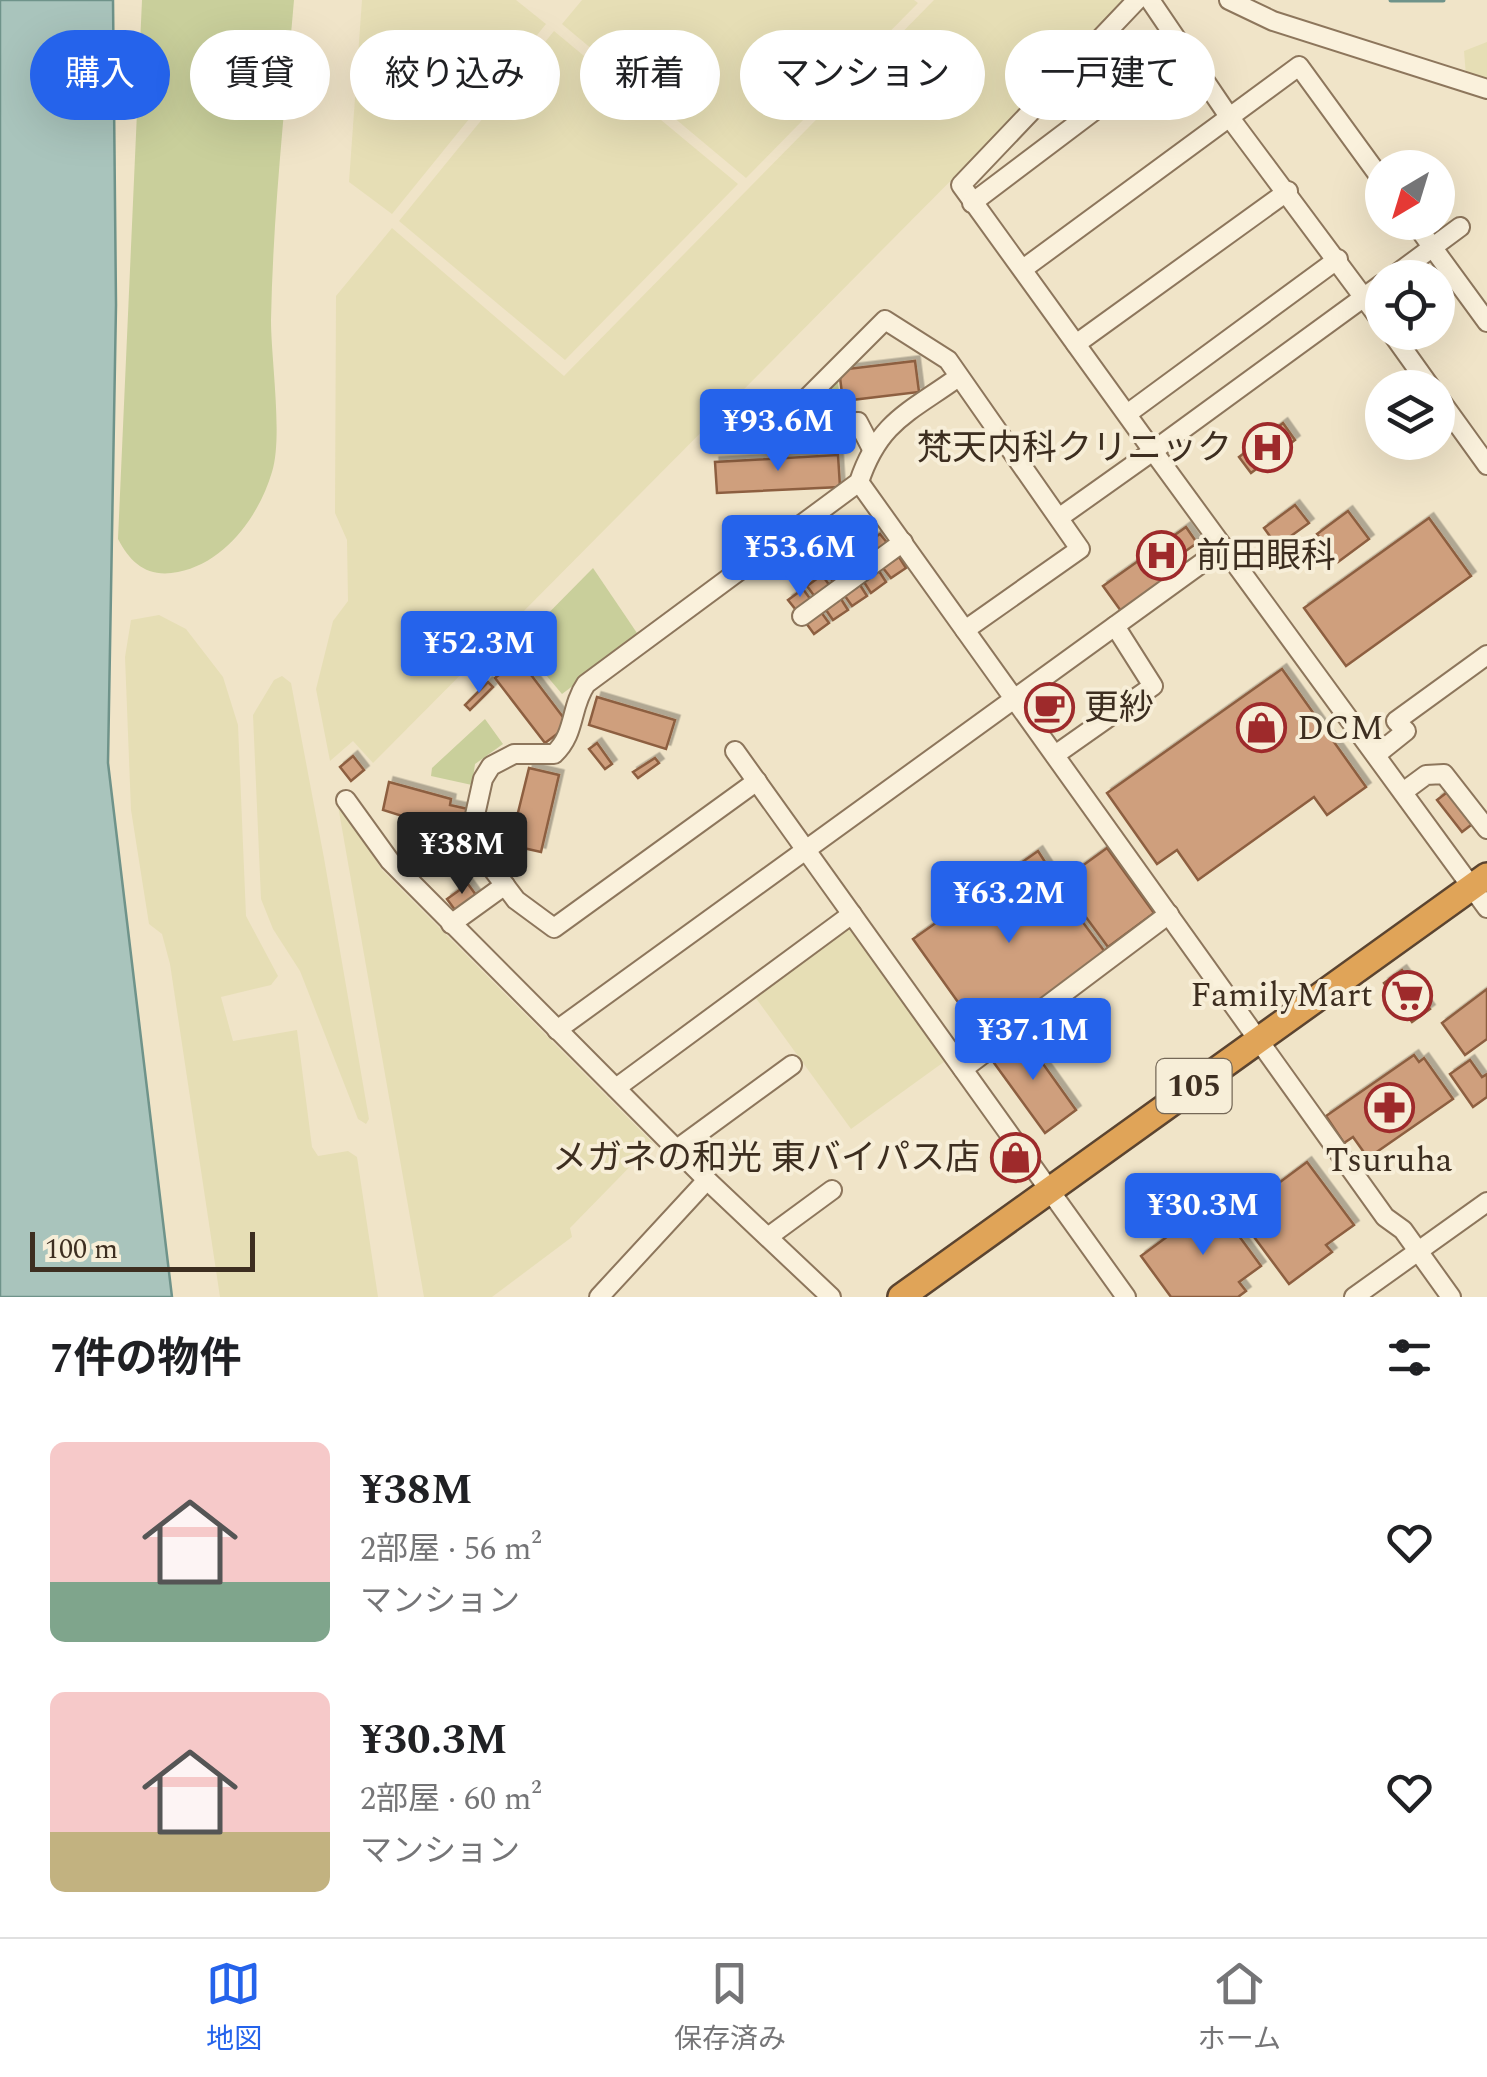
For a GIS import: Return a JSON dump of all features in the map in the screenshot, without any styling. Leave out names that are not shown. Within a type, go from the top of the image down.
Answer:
[{"type":"highway","name":"105","points":[[901,1297],[1479,881]]},
{"type":"street","points":[[1137,0],[961,185],[1402,792],[1479,881],[1487,908]]},
{"type":"street","points":[[1150,0],[1170,30]]},
{"type":"street","points":[[1229,0],[1273,20],[1487,89]]},
{"type":"street","points":[[1022,269],[1299,66],[1365,157]]},
{"type":"street","points":[[1060,518],[1364,297],[1215,96]]},
{"type":"street","points":[[972,203],[1082,120]]},
{"type":"street","points":[[1076,344],[1288,191]]},
{"type":"street","points":[[1416,260],[1460,227]]},
{"type":"street","points":[[1426,240],[1487,322]]},
{"type":"street","points":[[1127,414],[1338,259]]},
{"type":"street","points":[[757,781],[554,928],[516,900],[476,847],[471,833],[483,779],[492,766],[514,754],[554,754],[572,728],[578,695],[586,684],[859,482],[871,447],[885,429],[957,378],[958,372],[948,360],[885,320],[786,418],[783,431]]},
{"type":"street","points":[[957,378],[1080,549],[966,630]]},
{"type":"street","points":[[1455,420],[1487,464]]},
{"type":"street","points":[[737,437],[858,422],[871,447]]},
{"type":"street","points":[[859,482],[1385,1218],[1403,1230],[1451,1297]]},
{"type":"street","points":[[802,616],[903,542]]},
{"type":"street","points":[[558,1030],[1224,547]]},
{"type":"street","points":[[1055,755],[1154,686],[1115,626]]},
{"type":"street","points":[[1376,755],[1406,732],[1396,721],[1487,655]]},
{"type":"street","points":[[735,751],[1126,1297]]},
{"type":"street","points":[[1402,792],[1426,775],[1444,774],[1487,829]]},
{"type":"street","points":[[346,800],[390,861],[451,924],[707,1180],[831,1297]]},
{"type":"street","points":[[451,924],[505,885]]},
{"type":"street","points":[[616,1088],[852,914]]},
{"type":"street","points":[[962,1069],[1169,914]]},
{"type":"street","points":[[677,1150],[792,1065]]},
{"type":"street","points":[[599,1297],[707,1180]]},
{"type":"street","points":[[768,1238],[832,1190]]},
{"type":"street","points":[[1354,1297],[1487,1202]]},
{"type":"shaded area","points":[[362,0],[516,0],[546,24],[541,30],[360,30]]},
{"type":"shaded area","points":[[582,0],[918,3],[891,30],[740,30],[740,120],[803,120],[746,178],[677,120],[720,120],[720,30],[580,30],[580,39],[562,24]]},
{"type":"shaded area","points":[[934,0],[1130,0],[1100,30],[1005,30],[1005,120],[1011,120],[373,763],[353,741],[330,761],[316,689],[333,621],[348,601],[347,540],[335,513],[336,296],[392,228],[564,376],[816,120],[985,120],[985,30],[904,30]]},
{"type":"shaded area","points":[[560,36],[580,53],[580,120],[661,120],[738,184],[565,360],[399,221],[481,120],[560,120]]},
{"type":"shaded area","points":[[1487,42],[1487,82],[1466,76],[1464,51]]},
{"type":"shaded area","points":[[353,120],[468,120],[392,214],[349,182]]},
{"type":"shaded area","points":[[159,615],[186,629],[223,677],[238,725],[246,916],[278,976],[271,985],[221,997],[233,1041],[297,1030],[312,1147],[318,1156],[348,1151],[357,1157],[378,1297],[220,1297],[170,964],[162,934],[149,924],[131,810],[125,657],[131,620]]},
{"type":"shaded area","points":[[282,676],[291,683],[324,858],[369,1119],[366,1124],[358,1119],[300,971],[273,929],[261,899],[253,715],[274,680]]},
{"type":"shaded area","points":[[337,800],[382,870],[653,1143],[570,1228],[572,1237],[492,1297],[424,1297]]},
{"type":"shaded area","points":[[850,924],[948,1059],[851,1129],[753,994]]},
{"type":"green space","points":[[142,0],[294,0],[291,30],[190,30],[190,120],[284,120],[272,280],[271,337],[277,419],[272,472],[249,521],[211,559],[167,573],[142,567],[118,539],[137,120],[170,120],[170,30],[141,30]]},
{"type":"green space","points":[[837,374],[842,417],[788,420]]},
{"type":"green space","points":[[593,568],[639,636],[562,694],[519,643]]},
{"type":"green space","points":[[485,719],[503,744],[475,764],[472,785],[431,776],[432,768]]},
{"type":"water","points":[[0,0],[113,0],[113,30],[30,30],[30,120],[114,120],[116,305],[108,763],[172,1297],[0,1297]]},
{"type":"building","points":[[915,361],[919,392],[843,401],[839,370]]},
{"type":"building","name":"梵天内科クリニック","points":[[1283,423],[1295,440],[1251,473],[1239,457]]},
{"type":"building","points":[[838,455],[840,487],[717,493],[715,462]]},
{"type":"building","points":[[1295,505],[1309,523],[1277,546],[1264,528]]},
{"type":"building","points":[[1348,511],[1369,539],[1338,562],[1317,534]]},
{"type":"building","points":[[1429,518],[1471,576],[1346,666],[1304,608]]},
{"type":"building","name":"前田眼科","points":[[1186,527],[1197,543],[1159,570],[1166,579],[1121,611],[1103,586]]},
{"type":"building","points":[[880,534],[888,544],[873,555],[865,544]]},
{"type":"building","points":[[861,548],[868,559],[853,569],[845,559]]},
{"type":"building","points":[[899,557],[906,568],[891,578],[883,568]]},
{"type":"building","points":[[841,562],[849,573],[834,583],[826,572]]},
{"type":"building","points":[[879,571],[886,582],[871,593],[864,582]]},
{"type":"building","points":[[822,575],[830,586],[815,597],[807,586]]},
{"type":"building","points":[[860,585],[867,596],[852,606],[845,596]]},
{"type":"building","points":[[803,589],[811,600],[796,610],[788,600]]},
{"type":"building","points":[[841,599],[848,610],[833,620],[826,610]]},
{"type":"building","points":[[821,612],[829,623],[814,634],[806,623]]},
{"type":"building","points":[[519,659],[569,725],[545,743],[495,678]]},
{"type":"building","name":"DCM","points":[[1282,669],[1366,787],[1327,815],[1314,797],[1198,880],[1177,850],[1157,864],[1107,793]]},
{"type":"building","points":[[488,682],[493,687],[470,710],[465,705]]},
{"type":"building","points":[[597,697],[675,720],[666,749],[589,725]]},
{"type":"building","points":[[597,743],[612,764],[605,769],[589,749]]},
{"type":"building","points":[[353,756],[364,770],[351,781],[340,767]]},
{"type":"building","points":[[655,758],[659,763],[638,778],[633,772]]},
{"type":"building","points":[[529,768],[559,775],[541,852],[510,845]]},
{"type":"building","points":[[389,782],[451,799],[450,805],[468,809],[462,835],[383,810]]},
{"type":"building","points":[[1450,790],[1475,822],[1462,832],[1437,800]]},
{"type":"building","points":[[1107,848],[1154,913],[1108,947],[1060,882]]},
{"type":"building","points":[[1038,851],[1056,879],[1053,882],[1105,952],[985,1040],[913,939]]},
{"type":"building","points":[[468,884],[476,895],[455,910],[447,899]]},
{"type":"building","points":[[1402,970],[1430,1009],[1412,1022],[1384,983]]},
{"type":"building","points":[[1487,989],[1487,1039],[1465,1055],[1442,1023]]},
{"type":"building","points":[[1021,1033],[1076,1110],[1045,1133],[989,1056]]},
{"type":"building","name":"Tsuruha","points":[[1414,1055],[1419,1062],[1424,1058],[1453,1099],[1368,1158],[1353,1137],[1344,1143],[1326,1116]]},
{"type":"building","points":[[1470,1060],[1482,1077],[1487,1074],[1487,1097],[1473,1107],[1450,1074]]},
{"type":"building","points":[[1307,1162],[1354,1225],[1326,1245],[1332,1252],[1289,1284],[1237,1214]]},
{"type":"building","points":[[1214,1202],[1261,1266],[1239,1282],[1246,1291],[1238,1297],[1171,1297],[1141,1256]]},
{"type":"waterway","points":[[1391,0],[1443,0]]},
{"type":"place","name":"梵天内科クリニック","points":[[1267,448]]},
{"type":"place","name":"前田眼科","points":[[1161,556]]},
{"type":"place","name":"更紗","points":[[1049,708]]},
{"type":"place","name":"DCM","points":[[1262,728]]},
{"type":"place","name":"FamilyMart","points":[[1408,995]]},
{"type":"place","name":"Tsuruha","points":[[1389,1108]]},
{"type":"place","name":"メガネの和光 東バイパス店","points":[[1015,1158]]}]
